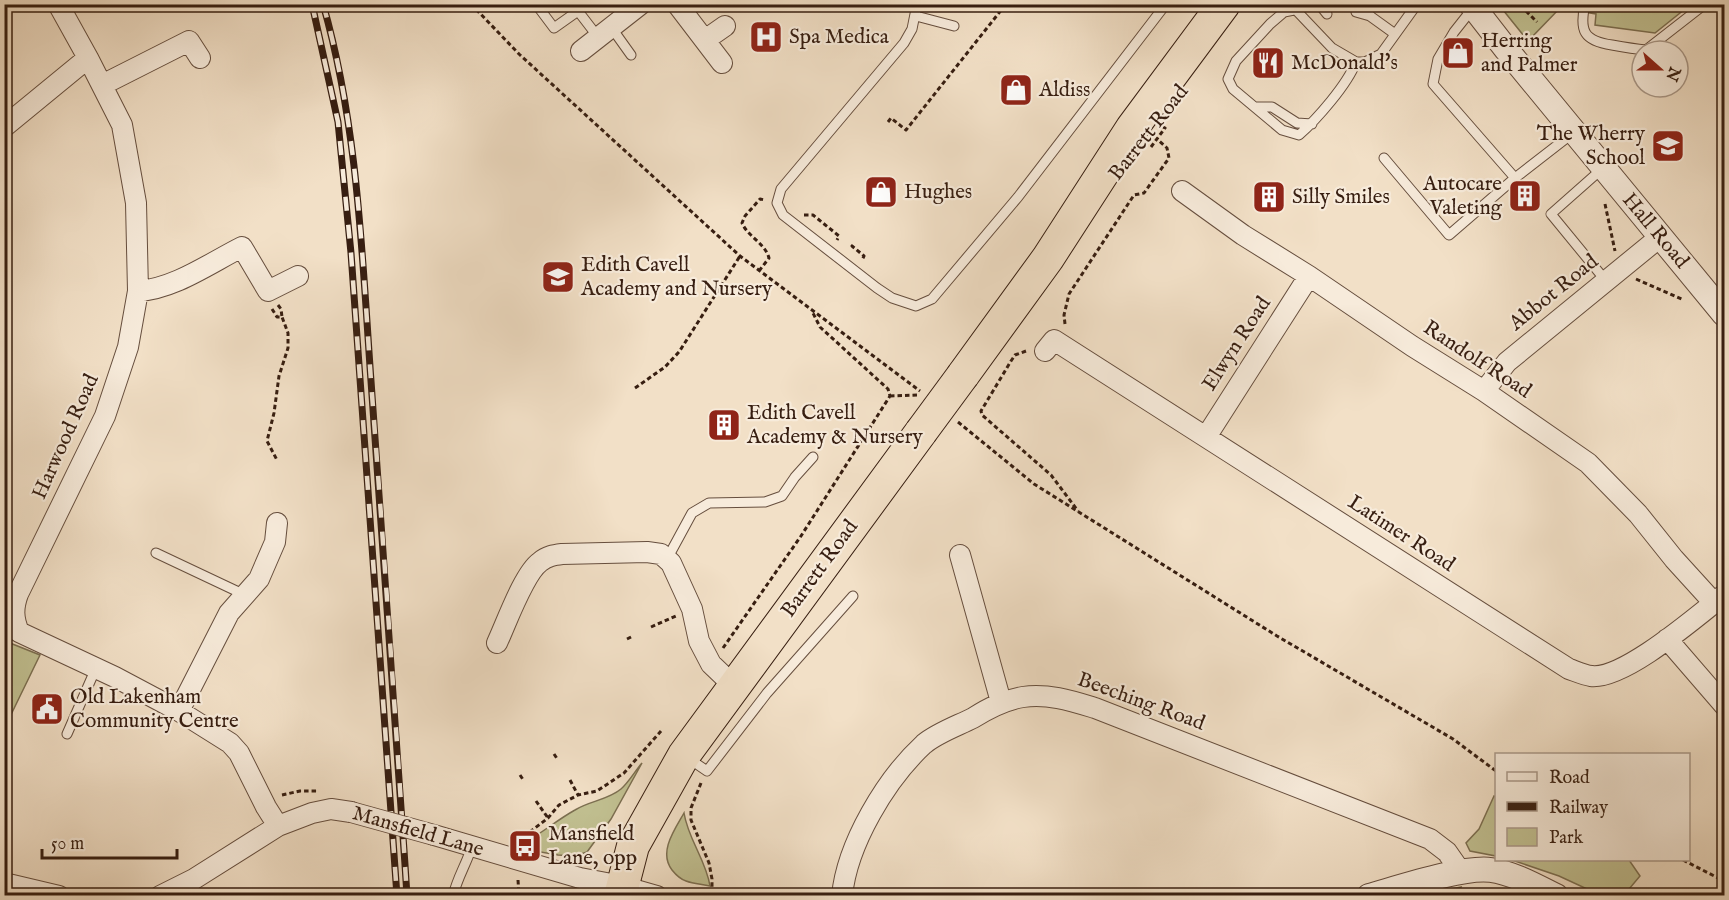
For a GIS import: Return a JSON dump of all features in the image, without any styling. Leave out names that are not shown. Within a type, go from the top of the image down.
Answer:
[{"type":"highway","name":"Barrett Road","points":[[621,891],[633,846],[695,763],[734,686],[1048,258],[1132,128],[1224,4]]},
{"type":"highway","name":"Barrett Road","points":[[1048,258],[1152,132],[1245,4]]},
{"type":"street","name":"Harwood Road","points":[[58,4],[122,125],[136,203],[138,291],[128,347],[105,416],[13,607],[14,620],[19,632],[179,711],[230,743],[239,753],[278,826]]},
{"type":"street","points":[[581,51],[641,4]]},
{"type":"street","points":[[677,4],[722,63]]},
{"type":"street","name":"Hall Road","points":[[1471,6],[1725,314]]},
{"type":"street","points":[[705,40],[725,26]]},
{"type":"street","points":[[102,86],[189,41],[200,58]]},
{"type":"street","points":[[4,127],[88,58]]},
{"type":"street","name":"Randolf Road","points":[[1182,191],[1243,235],[1484,391],[1588,463],[1638,514],[1674,559],[1720,599]]},
{"type":"street","name":"Abbot Road","points":[[1484,391],[1507,362],[1660,237]]},
{"type":"street","points":[[138,291],[176,281],[242,247],[268,291],[298,276]]},
{"type":"street","name":"Elwyn Road","points":[[1206,437],[1309,276]]},
{"type":"street","name":"Latimer Road","points":[[1055,339],[1569,669],[1591,676],[1607,674],[1628,666],[1720,599]]},
{"type":"street","points":[[179,711],[229,613],[259,579],[268,562],[275,542],[276,523]]},
{"type":"street","points":[[496,643],[527,579],[537,563],[549,556],[647,552],[661,554],[676,574],[692,609],[699,641],[711,664],[734,686]]},
{"type":"street","points":[[960,555],[1001,702]]},
{"type":"street","points":[[1667,639],[1725,705]]},
{"type":"street","name":"Beeching Road","points":[[842,896],[844,878],[860,834],[881,797],[904,766],[926,743],[1001,702],[1025,696],[1062,698],[1095,708],[1430,838],[1448,852],[1461,872]]},
{"type":"street","name":"Mansfield Lane","points":[[160,896],[194,879],[278,826],[312,813],[331,809],[351,812],[434,835],[621,891],[657,896]]},
{"type":"street","points":[[1369,896],[1461,872],[1489,869],[1556,896]]},
{"type":"street","points":[[4,883],[59,896]]},
{"type":"lane","points":[[536,4],[554,28],[578,11],[631,55]]},
{"type":"lane","points":[[916,4],[916,16],[904,43],[782,189],[777,203],[783,215],[877,288],[892,298],[916,306],[932,299],[1018,197],[1166,4]]},
{"type":"lane","points":[[1318,4],[1326,8]]},
{"type":"lane","points":[[1365,4],[1370,16]]},
{"type":"lane","points":[[1585,4],[1582,21],[1585,32],[1592,40],[1646,50],[1705,4]]},
{"type":"lane","points":[[1471,6],[1438,59],[1433,84],[1515,178]]},
{"type":"lane","points":[[1356,62],[1312,124],[1299,135],[1282,130],[1233,89],[1228,79],[1236,61],[1270,24],[1293,7],[1332,48],[1356,62],[1365,62],[1381,54],[1410,7]]},
{"type":"lane","points":[[1356,12],[1370,16],[1395,34]]},
{"type":"lane","points":[[916,16],[954,26]]},
{"type":"lane","points":[[1384,158],[1449,235],[1515,178],[1575,132]]},
{"type":"lane","points":[[1604,168],[1551,214],[1606,281]]},
{"type":"lane","points":[[667,559],[692,513],[709,503],[765,502],[782,496],[795,477],[813,458]]},
{"type":"lane","points":[[156,553],[245,595]]},
{"type":"lane","points":[[695,763],[767,693],[853,596]]},
{"type":"lane","points":[[67,734],[96,669]]},
{"type":"lane","points":[[453,896],[472,846]]},
{"type":"path","points":[[888,122],[891,118],[906,130],[1006,4]]},
{"type":"path","points":[[1526,4],[1526,10],[1537,22]]},
{"type":"path","points":[[975,44],[979,47]]},
{"type":"path","points":[[897,129],[899,124]]},
{"type":"path","points":[[1080,514],[1052,475],[982,415],[981,411],[1015,355],[1055,339],[1069,294],[1134,195],[1144,193],[1168,158],[1167,148],[1157,139],[1165,128]]},
{"type":"path","points":[[759,271],[769,258],[767,250],[746,232],[742,223],[760,199],[777,203]]},
{"type":"path","points":[[813,214],[839,236]]},
{"type":"path","points":[[853,245],[864,256]]},
{"type":"path","points":[[634,388],[665,366],[679,352],[740,256]]},
{"type":"path","points":[[277,460],[267,441],[279,376],[288,348],[288,333],[281,309]]},
{"type":"path","points":[[717,657],[801,536],[890,396],[888,389],[820,327],[812,310]]},
{"type":"path","points":[[277,317],[282,317]]},
{"type":"path","points":[[890,396],[918,396],[921,392]]},
{"type":"path","points":[[651,627],[692,609]]},
{"type":"path","points":[[627,639],[633,636]]},
{"type":"path","points":[[522,838],[548,818],[559,805],[578,795],[597,791],[624,773],[661,731]]},
{"type":"path","points":[[554,754],[558,760]]},
{"type":"path","points":[[695,763],[691,820],[709,863],[712,879],[711,896]]},
{"type":"path","points":[[520,775],[524,781]]},
{"type":"path","points":[[570,780],[578,795]]},
{"type":"path","points":[[262,799],[300,791],[321,791]]},
{"type":"path","points":[[536,801],[548,818]]},
{"type":"path","points":[[1685,861],[1725,881]]},
{"type":"green space","points":[[1499,5],[1690,5],[1655,33],[1595,25],[1596,14],[1560,8],[1528,41]]},
{"type":"green space","points":[[5,641],[40,655],[5,727]]},
{"type":"green space","points":[[642,763],[611,819],[587,852],[575,856],[523,849],[524,843],[568,814],[621,789]]},
{"type":"green space","points":[[1494,796],[1495,856],[1470,851],[1466,843],[1479,829]]},
{"type":"green space","points":[[684,813],[710,886],[692,883],[678,877],[668,863],[669,841]]},
{"type":"green space","points":[[1515,861],[1630,861],[1640,876],[1624,895],[1600,895],[1559,876]]},
{"type":"green space","points":[[1461,887],[1458,895],[1422,895]]},
{"type":"railway","points":[[312,4],[338,122],[351,253],[397,896]]},
{"type":"railway","points":[[323,4],[344,97],[357,191],[407,896]]},
{"type":"place","name":"Spa Medica","points":[[766,37]]},
{"type":"place","name":"Herring and Palmer","points":[[1458,53]]},
{"type":"place","name":"McDonald's","points":[[1268,63]]},
{"type":"place","name":"Aldiss","points":[[1016,90]]},
{"type":"place","name":"The Wherry School","points":[[1668,146]]},
{"type":"place","name":"Hughes","points":[[881,192]]},
{"type":"place","name":"Autocare Valeting","points":[[1525,196]]},
{"type":"place","name":"Silly Smiles","points":[[1269,197]]},
{"type":"place","name":"Edith Cavell Academy and Nursery","points":[[558,277]]},
{"type":"place","name":"Edith Cavell Academy & Nursery","points":[[724,425]]},
{"type":"place","name":"Old Lakenham Community Centre","points":[[47,709]]},
{"type":"place","name":"Mansfield Lane, opp","points":[[525,846]]}]
